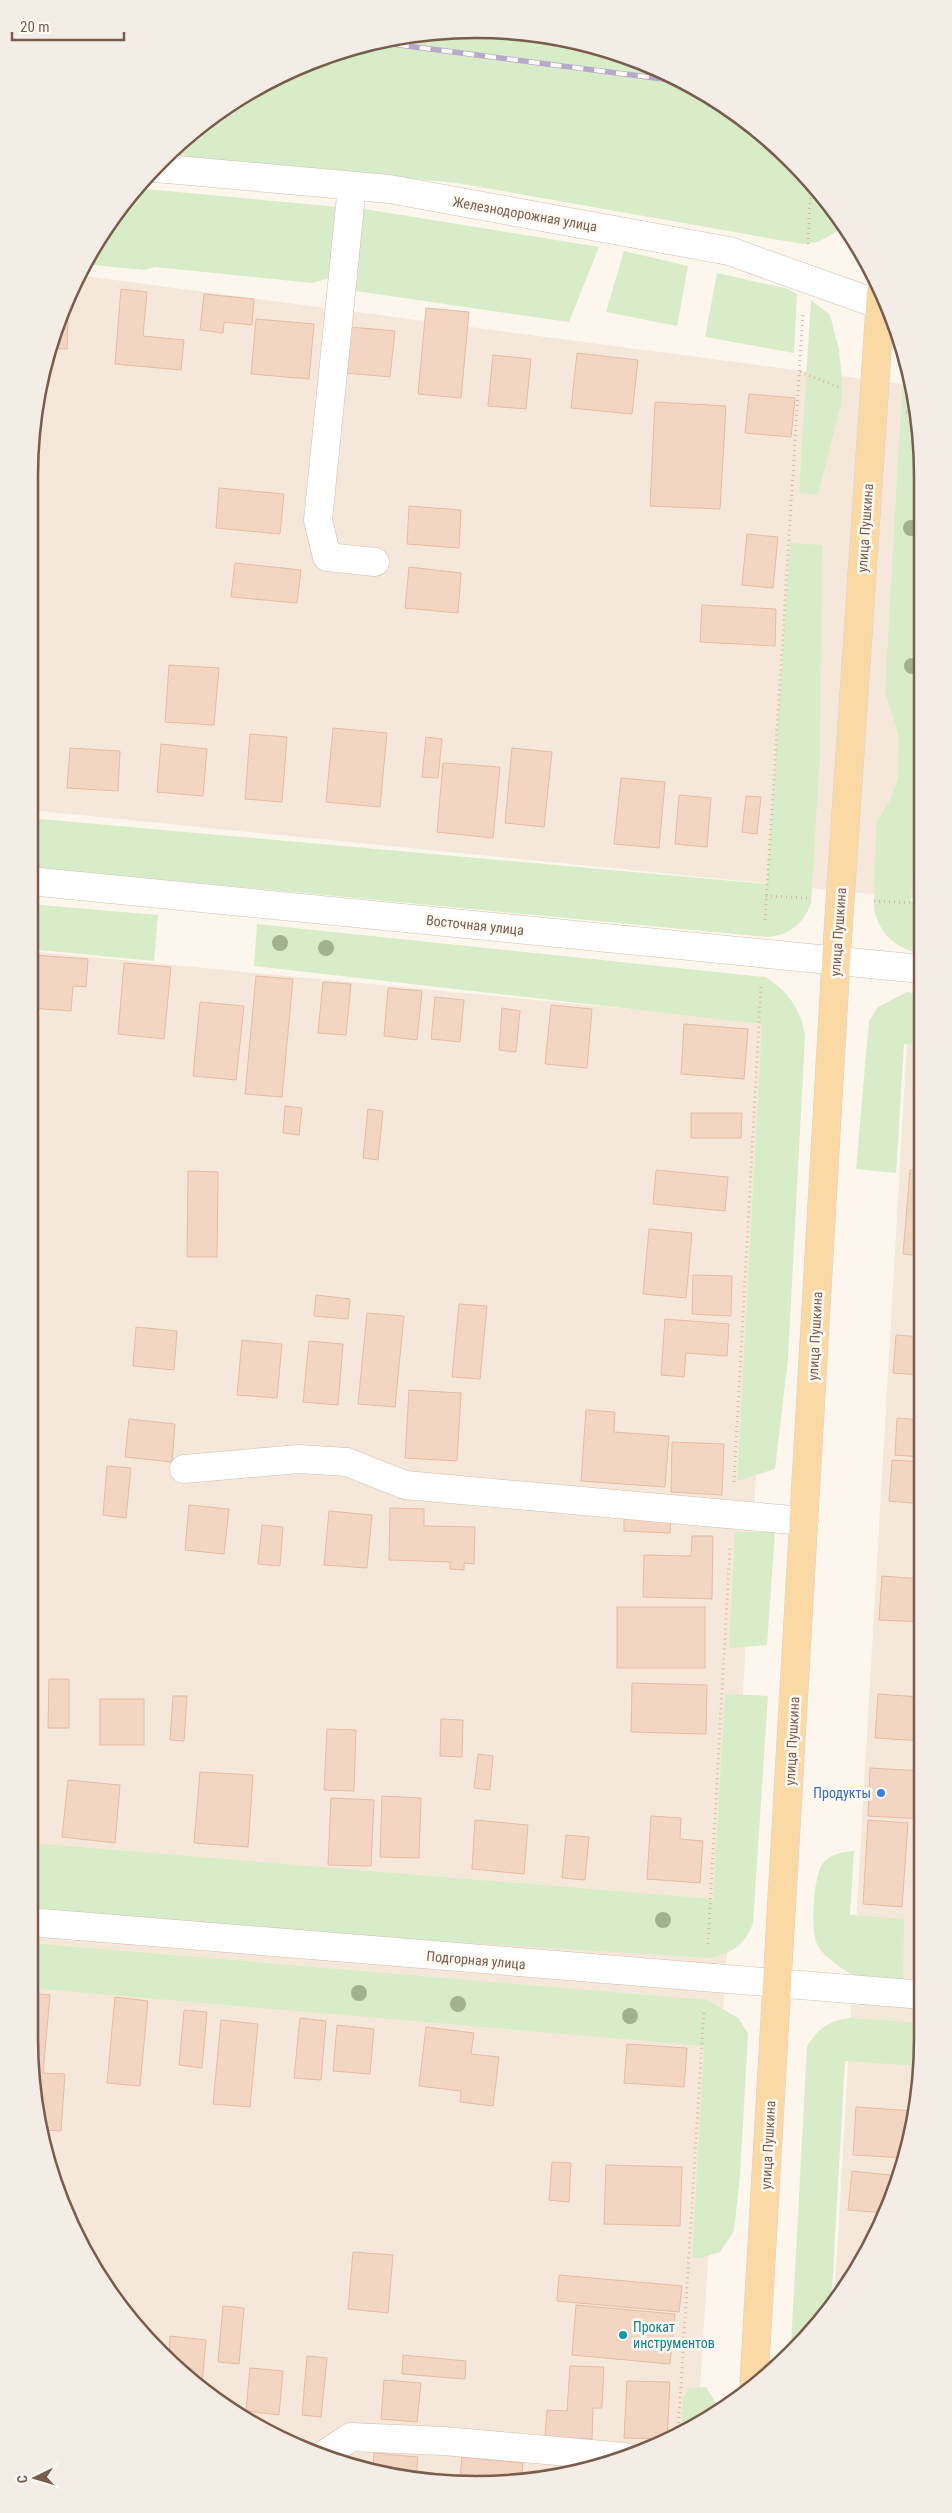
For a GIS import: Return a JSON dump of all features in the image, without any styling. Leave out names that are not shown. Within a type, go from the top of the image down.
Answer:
[{"type":"main road","name":"улица Пушкина","points":[[754,2376],[836,961],[881,309]]},
{"type":"street","name":"Железнодорожная улица","points":[[163,169],[389,189],[729,251],[805,279],[877,300]]},
{"type":"street","points":[[352,186],[318,520],[327,558],[375,562]]},
{"type":"street","name":"Восточная улица","points":[[38,882],[914,968]]},
{"type":"street","points":[[184,1469],[298,1458],[346,1462],[405,1485],[804,1521]]},
{"type":"street","name":"Подгорная улица","points":[[38,1923],[914,1995]]},
{"type":"street","points":[[331,2450],[351,2437],[444,2442],[606,2455]]},
{"type":"path","points":[[679,2426],[706,1979],[763,954],[811,193]]},
{"type":"shaded area","points":[[86,276],[905,384],[914,447],[914,898],[38,811],[38,447],[41,419],[52,363],[71,308]]},
{"type":"shaded area","points":[[38,952],[784,1024],[698,2415],[644,2442],[617,2452],[589,2461],[533,2472],[505,2475],[447,2475],[419,2472],[363,2461],[308,2442],[257,2417],[232,2402],[187,2367],[146,2326],[111,2281],[83,2231],[61,2178],[46,2123],[38,2066]]},
{"type":"shaded area","points":[[907,1043],[914,1044],[914,2066],[906,2123],[891,2178],[869,2231],[835,2289]]},
{"type":"green space","points":[[447,38],[505,38],[533,41],[589,52],[644,71],[695,96],[720,111],[765,146],[786,166],[806,187],[840,230],[818,242],[802,244],[457,183],[176,157],[232,111],[282,83],[335,61],[390,46]]},
{"type":"green space","points":[[144,189],[338,207],[330,278],[312,283],[155,267],[144,270],[92,265],[111,232]]},
{"type":"green space","points":[[358,208],[599,247],[569,322],[349,290]]},
{"type":"green space","points":[[624,251],[688,266],[677,326],[606,312]]},
{"type":"green space","points":[[717,273],[789,289],[797,294],[794,353],[705,337]]},
{"type":"green space","points":[[811,300],[830,315],[839,350],[842,380],[841,404],[818,495],[799,493]]},
{"type":"green space","points":[[904,382],[914,447],[914,854],[911,901],[914,901],[914,951],[896,944],[884,932],[876,917],[874,908],[876,823],[890,800],[898,780],[899,736],[885,692],[902,391]]},
{"type":"green space","points":[[790,543],[822,545],[820,753],[811,903],[799,923],[794,928],[781,934],[766,937],[38,868],[38,819],[767,884]]},
{"type":"green space","points":[[38,905],[158,915],[154,961],[38,950]]},
{"type":"green space","points":[[257,924],[765,977],[787,995],[797,1009],[805,1036],[788,1359],[775,1469],[737,1481],[762,1024],[254,966]]},
{"type":"green space","points":[[907,992],[914,993],[914,1045],[904,1044],[896,1173],[856,1169],[869,1021],[878,1007]]},
{"type":"green space","points":[[735,1532],[775,1532],[767,1645],[729,1648]]},
{"type":"green space","points":[[725,1694],[768,1696],[753,1923],[746,1937],[737,1947],[725,1954],[710,1958],[290,1932],[38,1912],[38,1844],[713,1899]]},
{"type":"green space","points":[[854,1851],[850,1915],[904,1919],[903,1985],[869,1981],[852,1975],[827,1957],[818,1946],[813,1917],[815,1891],[820,1869],[829,1857]]},
{"type":"green space","points":[[38,1944],[707,2000],[738,2018],[748,2033],[740,2176],[734,2231],[720,2252],[701,2258],[692,2258],[704,2046],[38,1989]]},
{"type":"green space","points":[[849,2018],[914,2022],[914,2066],[845,2061],[832,2293],[791,2341],[807,2047],[819,2031],[835,2021]]},
{"type":"green space","points":[[706,2387],[717,2404],[681,2424],[683,2399],[689,2388]]},
{"type":"building","points":[[121,289],[147,292],[143,336],[184,340],[181,370],[115,364]]},
{"type":"building","points":[[204,294],[254,299],[252,325],[224,322],[223,333],[200,330]]},
{"type":"building","points":[[426,308],[469,312],[461,398],[418,394]]},
{"type":"building","points":[[68,317],[67,349],[57,348]]},
{"type":"building","points":[[256,319],[314,324],[309,379],[251,374]]},
{"type":"building","points":[[350,327],[395,331],[390,377],[346,373]]},
{"type":"building","points":[[577,353],[638,360],[632,414],[571,408]]},
{"type":"building","points":[[493,355],[531,359],[526,409],[488,406]]},
{"type":"building","points":[[749,394],[795,398],[791,437],[745,433]]},
{"type":"building","points":[[655,402],[726,406],[720,509],[650,506]]},
{"type":"building","points":[[219,488],[284,494],[280,534],[216,528]]},
{"type":"building","points":[[409,506],[461,510],[459,548],[407,544]]},
{"type":"building","points":[[747,534],[778,537],[773,588],[742,585]]},
{"type":"building","points":[[235,563],[301,570],[297,603],[231,597]]},
{"type":"building","points":[[409,567],[461,573],[458,613],[405,608]]},
{"type":"building","points":[[702,605],[776,609],[775,646],[700,642]]},
{"type":"building","points":[[169,665],[219,668],[214,725],[165,722]]},
{"type":"building","points":[[333,728],[387,733],[380,807],[326,802]]},
{"type":"building","points":[[250,734],[287,737],[282,802],[245,799]]},
{"type":"building","points":[[426,737],[442,739],[438,778],[422,777]]},
{"type":"building","points":[[161,744],[207,749],[203,796],[157,792]]},
{"type":"building","points":[[70,748],[120,751],[118,791],[67,788]]},
{"type":"building","points":[[512,748],[552,752],[544,827],[505,823]]},
{"type":"building","points":[[443,763],[500,767],[493,838],[437,832]]},
{"type":"building","points":[[621,778],[665,782],[659,848],[614,844]]},
{"type":"building","points":[[679,795],[711,798],[707,847],[675,844]]},
{"type":"building","points":[[746,796],[761,797],[757,834],[742,832]]},
{"type":"building","points":[[38,955],[88,959],[86,987],[73,986],[71,1011],[38,1009]]},
{"type":"building","points":[[124,963],[171,967],[164,1039],[118,1034]]},
{"type":"building","points":[[256,976],[293,979],[282,1097],[245,1094]]},
{"type":"building","points":[[323,982],[351,984],[346,1035],[318,1033]]},
{"type":"building","points":[[388,988],[422,991],[417,1040],[384,1036]]},
{"type":"building","points":[[435,997],[464,1000],[460,1042],[431,1039]]},
{"type":"building","points":[[200,1002],[244,1006],[236,1080],[193,1076]]},
{"type":"building","points":[[551,1005],[592,1009],[587,1068],[545,1064]]},
{"type":"building","points":[[502,1008],[520,1011],[516,1052],[499,1050]]},
{"type":"building","points":[[684,1024],[748,1029],[744,1079],[681,1074]]},
{"type":"building","points":[[285,1106],[302,1108],[299,1135],[283,1133]]},
{"type":"building","points":[[368,1109],[383,1111],[378,1160],[363,1158]]},
{"type":"building","points":[[691,1113],[742,1113],[741,1138],[691,1138]]},
{"type":"building","points":[[656,1170],[728,1177],[725,1211],[653,1204]]},
{"type":"building","points":[[910,1170],[914,1170],[914,1255],[903,1254]]},
{"type":"building","points":[[188,1171],[218,1172],[217,1257],[187,1257]]},
{"type":"building","points":[[649,1229],[692,1233],[686,1298],[643,1294]]},
{"type":"building","points":[[693,1275],[732,1276],[731,1316],[692,1314]]},
{"type":"building","points":[[316,1295],[350,1299],[348,1319],[314,1316]]},
{"type":"building","points":[[459,1304],[487,1306],[480,1379],[452,1377]]},
{"type":"building","points":[[367,1313],[404,1316],[395,1407],[358,1404]]},
{"type":"building","points":[[665,1319],[729,1324],[727,1356],[686,1353],[684,1377],[661,1375]]},
{"type":"building","points":[[136,1327],[177,1331],[174,1370],[133,1366]]},
{"type":"building","points":[[896,1335],[914,1336],[914,1374],[893,1373]]},
{"type":"building","points":[[242,1340],[282,1344],[277,1398],[237,1395]]},
{"type":"building","points":[[309,1341],[343,1344],[338,1405],[303,1402]]},
{"type":"building","points":[[409,1390],[461,1393],[457,1461],[405,1458]]},
{"type":"building","points":[[586,1410],[615,1412],[614,1432],[669,1436],[665,1487],[581,1481]]},
{"type":"building","points":[[897,1418],[914,1419],[914,1456],[895,1455]]},
{"type":"building","points":[[129,1419],[175,1424],[172,1462],[125,1457]]},
{"type":"building","points":[[672,1442],[724,1444],[722,1495],[671,1492]]},
{"type":"building","points":[[892,1460],[914,1461],[914,1503],[889,1501]]},
{"type":"building","points":[[107,1466],[131,1468],[126,1518],[103,1515]]},
{"type":"building","points":[[189,1505],[229,1509],[224,1554],[185,1550]]},
{"type":"building","points":[[390,1508],[424,1509],[424,1526],[475,1527],[474,1564],[464,1563],[464,1570],[450,1569],[450,1562],[389,1560]]},
{"type":"building","points":[[329,1511],[372,1515],[367,1568],[324,1565]]},
{"type":"building","points":[[624,1515],[671,1517],[670,1533],[624,1531]]},
{"type":"building","points":[[262,1525],[283,1527],[280,1566],[258,1564]]},
{"type":"building","points":[[692,1536],[713,1536],[712,1599],[643,1597],[644,1555],[691,1556]]},
{"type":"building","points":[[882,1576],[914,1578],[914,1622],[879,1620]]},
{"type":"building","points":[[617,1607],[705,1607],[705,1668],[617,1668]]},
{"type":"building","points":[[49,1679],[69,1679],[69,1728],[48,1728]]},
{"type":"building","points":[[632,1683],[707,1685],[706,1734],[631,1732]]},
{"type":"building","points":[[878,1694],[914,1697],[914,1740],[875,1738]]},
{"type":"building","points":[[173,1696],[187,1696],[184,1741],[170,1740]]},
{"type":"building","points":[[100,1699],[144,1699],[144,1745],[100,1745]]},
{"type":"building","points":[[441,1719],[463,1720],[462,1757],[440,1756]]},
{"type":"building","points":[[327,1729],[356,1730],[354,1791],[324,1790]]},
{"type":"building","points":[[478,1754],[493,1756],[490,1790],[474,1788]]},
{"type":"building","points":[[870,1768],[914,1770],[914,1819],[868,1816]]},
{"type":"building","points":[[200,1772],[253,1775],[248,1847],[194,1843]]},
{"type":"building","points":[[68,1780],[120,1785],[115,1843],[62,1837]]},
{"type":"building","points":[[382,1796],[421,1798],[419,1858],[380,1857]]},
{"type":"building","points":[[331,1798],[374,1800],[371,1866],[328,1865]]},
{"type":"building","points":[[651,1816],[681,1818],[680,1839],[703,1841],[700,1883],[647,1879]]},
{"type":"building","points":[[475,1820],[528,1825],[524,1874],[472,1869]]},
{"type":"building","points":[[868,1820],[908,1823],[902,1907],[863,1904]]},
{"type":"building","points":[[566,1835],[589,1837],[585,1880],[562,1878]]},
{"type":"building","points":[[38,1994],[50,1995],[43,2073],[65,2074],[61,2131],[48,2130],[41,2094],[38,2066]]},
{"type":"building","points":[[115,1997],[148,2001],[140,2086],[107,2083]]},
{"type":"building","points":[[184,2010],[207,2012],[202,2068],[179,2065]]},
{"type":"building","points":[[300,2018],[326,2021],[321,2080],[294,2078]]},
{"type":"building","points":[[221,2020],[258,2024],[250,2107],[213,2104]]},
{"type":"building","points":[[337,2025],[374,2029],[370,2074],[333,2071]]},
{"type":"building","points":[[426,2027],[474,2033],[471,2054],[499,2057],[493,2106],[460,2102],[461,2091],[419,2086]]},
{"type":"building","points":[[627,2044],[687,2048],[684,2087],[624,2083]]},
{"type":"building","points":[[856,2107],[908,2111],[898,2158],[853,2155]]},
{"type":"building","points":[[552,2162],[571,2163],[569,2202],[549,2200]]},
{"type":"building","points":[[606,2165],[682,2167],[680,2226],[604,2224]]},
{"type":"building","points":[[852,2171],[892,2175],[878,2212],[848,2210]]},
{"type":"building","points":[[353,2252],[393,2255],[388,2313],[348,2309]]},
{"type":"building","points":[[559,2275],[682,2286],[679,2312],[557,2301]]},
{"type":"building","name":"Прокат инструментов","points":[[576,2305],[675,2314],[670,2364],[572,2355]]},
{"type":"building","points":[[223,2306],[244,2308],[239,2364],[218,2362]]},
{"type":"building","points":[[170,2336],[206,2340],[202,2380],[187,2367],[169,2350]]},
{"type":"building","points":[[403,2355],[466,2361],[465,2379],[402,2374]]},
{"type":"building","points":[[307,2356],[327,2358],[321,2417],[302,2415]]},
{"type":"building","points":[[570,2366],[604,2367],[602,2408],[593,2408],[592,2439],[545,2437],[547,2410],[567,2411]]},
{"type":"building","points":[[250,2368],[283,2371],[279,2415],[246,2410]]},
{"type":"building","points":[[384,2380],[421,2383],[417,2422],[381,2419]]},
{"type":"building","points":[[627,2381],[670,2382],[667,2431],[651,2439],[624,2438]]},
{"type":"building","points":[[374,2453],[418,2457],[417,2472],[373,2463]]},
{"type":"building","points":[[462,2457],[523,2463],[522,2473],[460,2475]]},
{"type":"railway","points":[[397,45],[661,79]]},
{"type":"place","name":"Продукты","points":[[881,1793]]},
{"type":"place","name":"Прокат инструментов","points":[[623,2335]]}]
